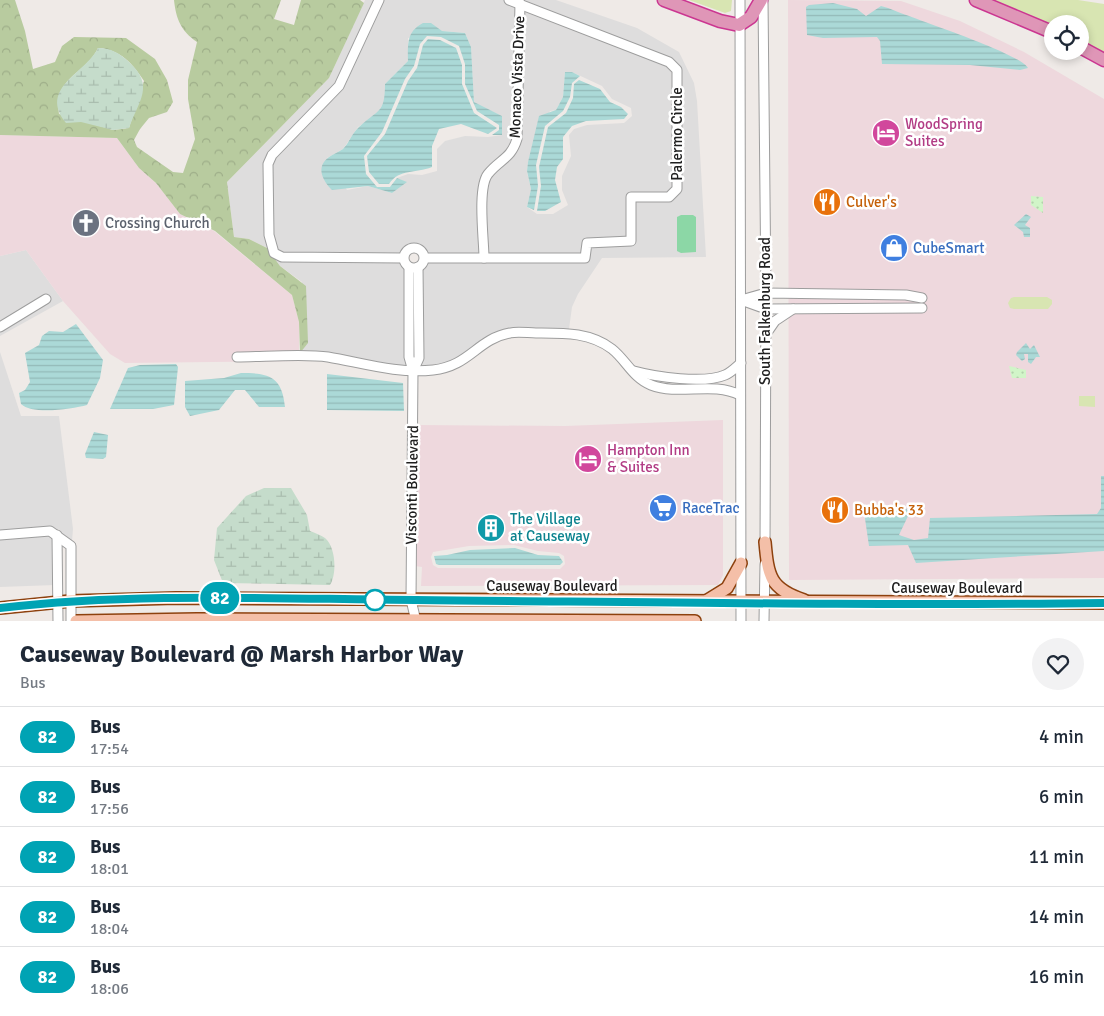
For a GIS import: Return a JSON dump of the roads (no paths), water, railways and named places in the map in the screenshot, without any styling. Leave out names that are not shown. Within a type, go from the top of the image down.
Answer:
[{"type":"highway","points":[[664,0],[720,21],[740,25],[751,18],[762,0]]},
{"type":"highway","points":[[976,0],[1044,29]]},
{"type":"highway","points":[[1089,52],[1104,60]]},
{"type":"main road","points":[[765,542],[768,569],[775,585],[790,595],[816,603]]},
{"type":"main road","points":[[705,602],[726,588],[741,563]]},
{"type":"main road","name":"Causeway Boulevard","points":[[0,608],[70,601],[176,598],[764,603],[1104,603]]},
{"type":"main road","points":[[76,621],[197,619],[695,621]]},
{"type":"street","points":[[379,0],[339,86],[272,156],[268,164],[269,235],[274,253],[282,257],[403,258],[414,267],[425,258],[420,249],[413,247],[406,251],[403,258]]},
{"type":"street","name":"Palermo Circle","points":[[425,258],[585,258],[588,243],[631,241],[632,197],[669,197],[676,189],[676,70],[669,62],[509,0]]},
{"type":"street","name":"South Falkenburg Road","points":[[740,0],[742,621]]},
{"type":"street","name":"South Falkenburg Road","points":[[762,0],[766,293],[764,621]]},
{"type":"street","name":"Monaco Vista Drive","points":[[484,258],[483,185],[488,174],[507,159],[517,139],[520,3]]},
{"type":"street","name":"Visconti Boulevard","points":[[414,267],[409,357],[413,370],[411,600],[416,621]]},
{"type":"street","points":[[741,300],[766,293],[906,295],[922,298]]},
{"type":"street","points":[[0,327],[46,299]]},
{"type":"street","points":[[741,300],[766,309],[922,308]]},
{"type":"street","points":[[766,334],[775,321],[793,309]]},
{"type":"street","points":[[237,357],[326,356],[376,368],[433,370],[455,366],[470,357],[485,342],[510,332],[567,333],[590,337],[613,349],[641,379],[661,387],[722,388],[740,394]]},
{"type":"street","points":[[632,370],[661,378],[716,377],[732,372],[741,362]]},
{"type":"street","points":[[0,535],[50,531],[71,546],[71,621]]},
{"type":"street","points":[[57,535],[58,621]]},
{"type":"water","points":[[833,3],[857,9],[866,16],[881,6],[888,8],[986,45],[1021,62],[1028,68],[1020,70],[970,65],[882,64],[880,41],[877,37],[823,38],[807,35],[806,7],[809,5]]},
{"type":"water","points":[[423,23],[431,23],[442,31],[465,33],[471,47],[474,102],[502,116],[502,135],[492,135],[499,130],[499,125],[477,111],[465,84],[465,64],[459,46],[441,37],[427,36],[420,44],[414,66],[405,79],[382,132],[364,156],[366,174],[377,187],[390,187],[397,178],[407,182],[392,193],[368,186],[332,190],[323,178],[322,165],[329,157],[343,149],[357,129],[382,106],[385,84],[408,61],[409,39],[413,30]]},
{"type":"water","points":[[428,39],[440,40],[456,48],[462,65],[462,84],[474,113],[497,128],[488,134],[461,124],[439,129],[432,146],[432,167],[403,173],[389,184],[379,184],[369,172],[367,156],[385,134],[408,81],[417,68],[423,45]]},
{"type":"water","points":[[565,72],[572,72],[580,76],[572,83],[570,97],[563,111],[545,126],[536,165],[538,186],[534,210],[527,207],[531,189],[527,171],[528,162],[539,116],[556,110],[563,97]]},
{"type":"water","points":[[579,80],[600,89],[610,102],[621,107],[628,114],[624,119],[586,121],[572,126],[563,137],[563,159],[557,167],[555,180],[561,202],[545,211],[537,211],[541,186],[539,167],[548,127],[566,113],[573,98],[574,84]]},
{"type":"water","points":[[1026,214],[1031,217],[1025,225],[1030,228],[1030,237],[1024,237],[1023,232],[1014,225]]},
{"type":"water","points":[[76,324],[103,360],[100,378],[87,405],[43,410],[26,407],[21,404],[19,393],[25,390],[30,382],[25,353],[39,345],[42,336],[49,331],[63,332]]},
{"type":"water","points":[[1026,343],[1030,349],[1034,345],[1040,357],[1036,357],[1031,364],[1028,362],[1028,354],[1024,354],[1025,359],[1022,361],[1016,355]]},
{"type":"water","points":[[176,364],[178,367],[174,405],[153,409],[110,409],[128,368],[140,365]]},
{"type":"water","points":[[241,373],[259,374],[272,378],[281,389],[285,407],[259,407],[245,390],[235,390],[219,410],[190,416],[185,407],[185,381],[224,378]]},
{"type":"water","points":[[327,374],[403,383],[404,411],[327,410]]},
{"type":"water","points":[[94,432],[108,435],[106,457],[103,459],[86,458],[85,454]]},
{"type":"water","points":[[1101,476],[1104,476],[1104,551],[916,563],[908,545],[869,546],[863,505],[905,506],[909,514],[899,535],[914,540],[928,538],[930,518],[1097,514],[1101,508]]},
{"type":"water","points":[[515,548],[538,555],[559,556],[563,562],[560,565],[439,565],[436,564],[434,556],[470,550]]},
{"type":"place","name":"WoodSpring Suites","points":[[886,133]]},
{"type":"place","name":"Culver's","points":[[827,202]]},
{"type":"place","name":"Crossing Church","points":[[86,223]]},
{"type":"place","name":"CubeSmart","points":[[894,248]]},
{"type":"place","name":"Hampton Inn & Suites","points":[[588,459]]},
{"type":"place","name":"RaceTrac","points":[[663,508]]},
{"type":"place","name":"Bubba's 33","points":[[835,510]]},
{"type":"place","name":"The Village at Causeway","points":[[491,528]]}]
